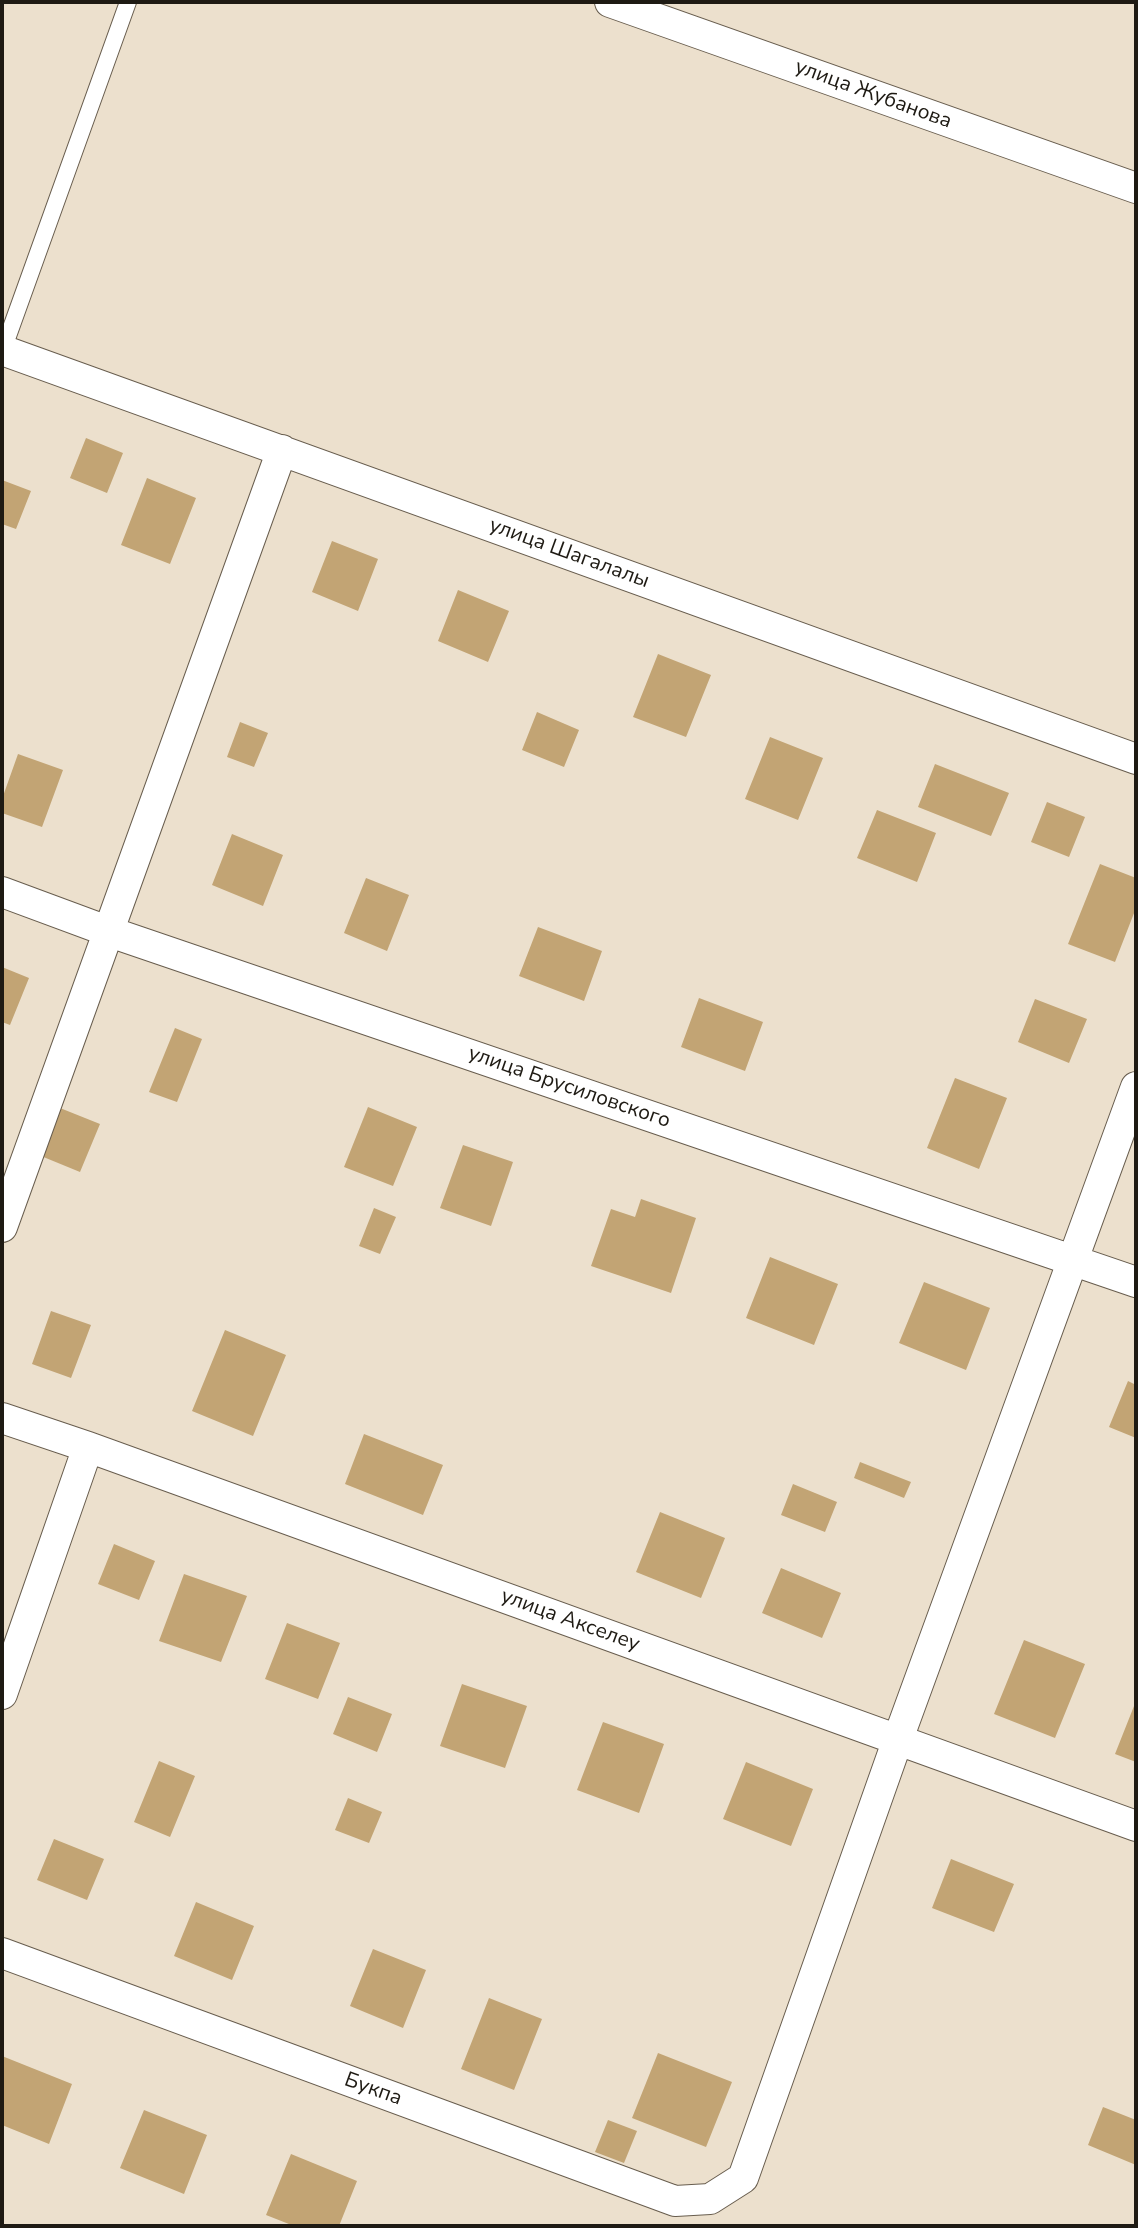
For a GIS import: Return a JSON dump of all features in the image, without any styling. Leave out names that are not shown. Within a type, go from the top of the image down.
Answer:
[{"type":"street","name":"улица Жубанова","points":[[610,2],[1136,188]]},
{"type":"street","name":"улица Шагалалы","points":[[2,350],[1136,759]]},
{"type":"street","points":[[2,1227],[282,450]]},
{"type":"street","name":"улица Брусиловского","points":[[2,892],[110,932],[1136,1282]]},
{"type":"street","points":[[898,1739],[1136,1087]]},
{"type":"street","name":"улица Акселеу","points":[[2,1418],[1136,1826]]},
{"type":"street","points":[[2,1693],[88,1447]]},
{"type":"street","name":"Букпа","points":[[2,1953],[675,2201],[710,2199],[743,2178],[898,1739]]},
{"type":"lane","points":[[2,350],[128,2]]},
{"type":"building","points":[[86,438],[123,453],[107,493],[70,478]]},
{"type":"building","points":[[147,478],[196,498],[170,564],[121,545]]},
{"type":"building","points":[[2,480],[31,491],[16,529],[2,524]]},
{"type":"building","points":[[332,541],[378,559],[358,611],[312,592]]},
{"type":"building","points":[[458,590],[509,611],[488,662],[438,641]]},
{"type":"building","points":[[658,654],[711,675],[686,737],[633,717]]},
{"type":"building","points":[[537,712],[579,730],[564,767],[522,750]]},
{"type":"building","points":[[240,722],[268,733],[254,767],[227,757]]},
{"type":"building","points":[[770,737],[823,758],[798,820],[745,799]]},
{"type":"building","points":[[18,754],[63,770],[42,827],[2,813],[2,799]]},
{"type":"building","points":[[935,764],[1009,793],[991,836],[918,807]]},
{"type":"building","points":[[1047,802],[1085,817],[1069,857],[1031,842]]},
{"type":"building","points":[[877,810],[936,833],[917,882],[857,858]]},
{"type":"building","points":[[232,834],[283,855],[263,906],[212,885]]},
{"type":"building","points":[[1100,864],[1136,878],[1136,908],[1115,962],[1068,944]]},
{"type":"building","points":[[366,878],[409,895],[387,951],[344,933]]},
{"type":"building","points":[[538,927],[602,951],[584,1001],[519,976]]},
{"type":"building","points":[[2,967],[29,978],[10,1025],[2,1022]]},
{"type":"building","points":[[699,998],[763,1022],[745,1071],[681,1047]]},
{"type":"building","points":[[1035,999],[1087,1019],[1069,1063],[1018,1042]]},
{"type":"building","points":[[175,1028],[202,1039],[177,1102],[149,1092]]},
{"type":"building","points":[[955,1078],[1007,1098],[979,1169],[927,1148]]},
{"type":"building","points":[[368,1107],[417,1127],[393,1186],[344,1167]]},
{"type":"building","points":[[60,1108],[100,1124],[80,1172],[41,1156]]},
{"type":"building","points":[[463,1145],[513,1162],[491,1226],[440,1208]]},
{"type":"building","points":[[641,1199],[696,1218],[671,1293],[591,1266],[611,1209],[635,1217]]},
{"type":"building","points":[[374,1208],[396,1217],[380,1254],[359,1246]]},
{"type":"building","points":[[770,1257],[838,1284],[814,1345],[746,1318]]},
{"type":"building","points":[[924,1282],[990,1308],[966,1370],[899,1343]]},
{"type":"building","points":[[51,1311],[91,1325],[71,1378],[32,1364]]},
{"type":"building","points":[[225,1330],[286,1355],[253,1436],[192,1411]]},
{"type":"building","points":[[1128,1381],[1136,1385],[1136,1438],[1109,1427]]},
{"type":"building","points":[[364,1434],[443,1465],[423,1515],[345,1484]]},
{"type":"building","points":[[860,1462],[911,1482],[904,1498],[854,1478]]},
{"type":"building","points":[[793,1484],[837,1502],[825,1532],[781,1515]]},
{"type":"building","points":[[660,1512],[725,1538],[701,1598],[636,1572]]},
{"type":"building","points":[[114,1544],[155,1561],[139,1600],[98,1584]]},
{"type":"building","points":[[781,1568],[841,1593],[822,1638],[762,1613]]},
{"type":"building","points":[[184,1574],[247,1596],[221,1662],[159,1641]]},
{"type":"building","points":[[287,1623],[340,1643],[318,1699],[265,1679]]},
{"type":"building","points":[[1024,1640],[1085,1664],[1055,1738],[994,1714]]},
{"type":"building","points":[[462,1684],[527,1706],[505,1768],[440,1746]]},
{"type":"building","points":[[348,1697],[392,1714],[377,1752],[333,1734]]},
{"type":"building","points":[[1136,1701],[1136,1762],[1115,1754]]},
{"type":"building","points":[[603,1722],[664,1744],[639,1813],[577,1790]]},
{"type":"building","points":[[159,1761],[195,1776],[170,1837],[134,1822]]},
{"type":"building","points":[[746,1762],[813,1789],[791,1846],[723,1819]]},
{"type":"building","points":[[348,1798],[382,1812],[369,1843],[335,1830]]},
{"type":"building","points":[[54,1839],[104,1859],[87,1900],[37,1880]]},
{"type":"building","points":[[951,1859],[1014,1884],[994,1932],[932,1908]]},
{"type":"building","points":[[196,1902],[254,1926],[232,1980],[174,1956]]},
{"type":"building","points":[[373,1949],[426,1970],[403,2028],[350,2006]]},
{"type":"building","points":[[489,1998],[542,2019],[514,2090],[461,2069]]},
{"type":"building","points":[[658,2053],[732,2082],[706,2147],[632,2118]]},
{"type":"building","points":[[2,2056],[72,2084],[49,2144],[2,2125]]},
{"type":"building","points":[[1103,2107],[1136,2120],[1136,2165],[1088,2145]]},
{"type":"building","points":[[144,2110],[207,2135],[184,2194],[120,2168]]},
{"type":"building","points":[[608,2120],[637,2131],[624,2163],[595,2152]]},
{"type":"building","points":[[291,2154],[357,2181],[339,2226],[294,2226],[266,2215]]}]
